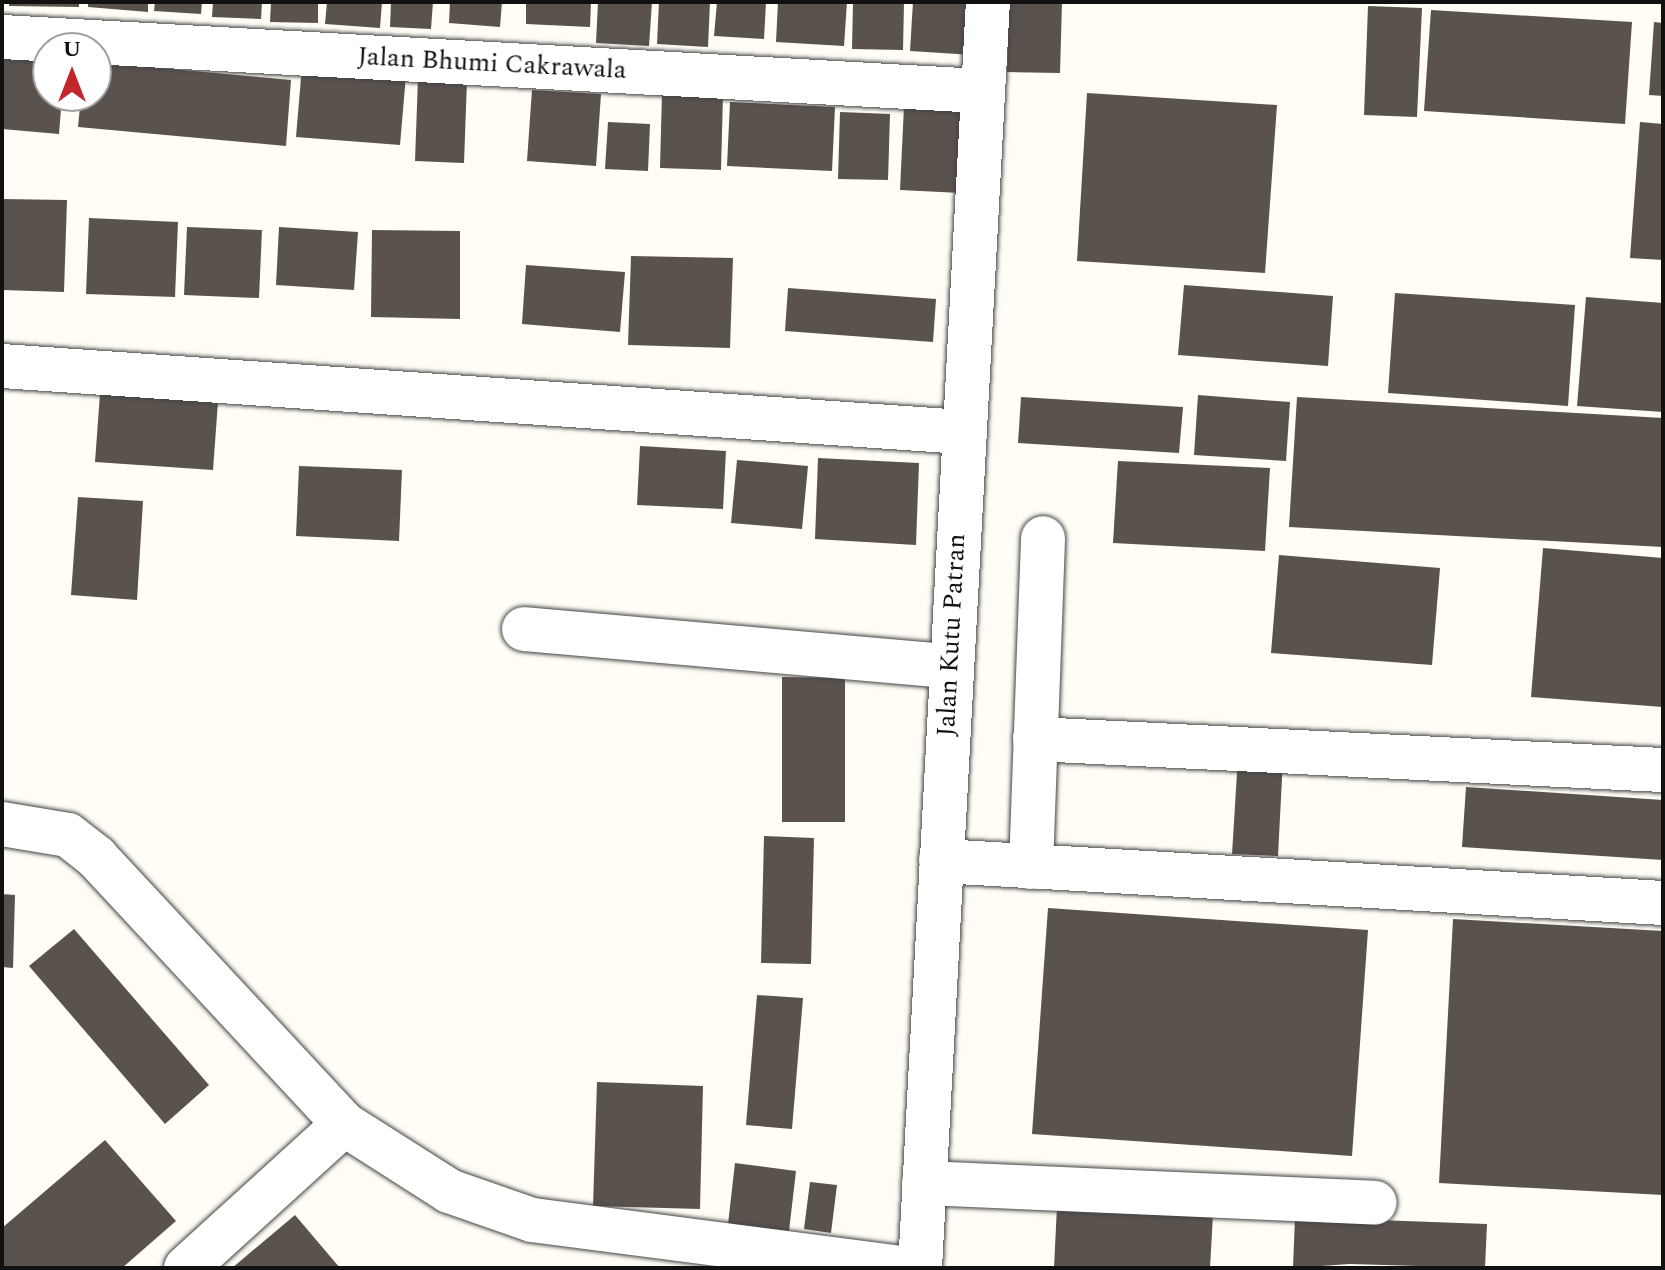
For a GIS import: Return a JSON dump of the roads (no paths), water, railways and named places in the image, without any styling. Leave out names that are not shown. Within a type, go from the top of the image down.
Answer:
[{"type":"street","name":"Jalan Kutu Patran","points":[[920,1268],[988,2]]},
{"type":"street","name":"Jalan Bhumi Cakrawala","points":[[2,37],[981,91]]},
{"type":"street","points":[[2,366],[963,432]]},
{"type":"street","points":[[1031,867],[1043,538]]},
{"type":"street","points":[[524,629],[951,666]]},
{"type":"street","points":[[1035,739],[1663,770]]},
{"type":"street","points":[[2,824],[68,835],[96,857],[344,1124],[449,1191],[532,1220],[903,1268]]},
{"type":"street","points":[[941,861],[1663,903]]},
{"type":"street","points":[[186,1268],[344,1124]]},
{"type":"street","points":[[924,1183],[1375,1203]]}]
